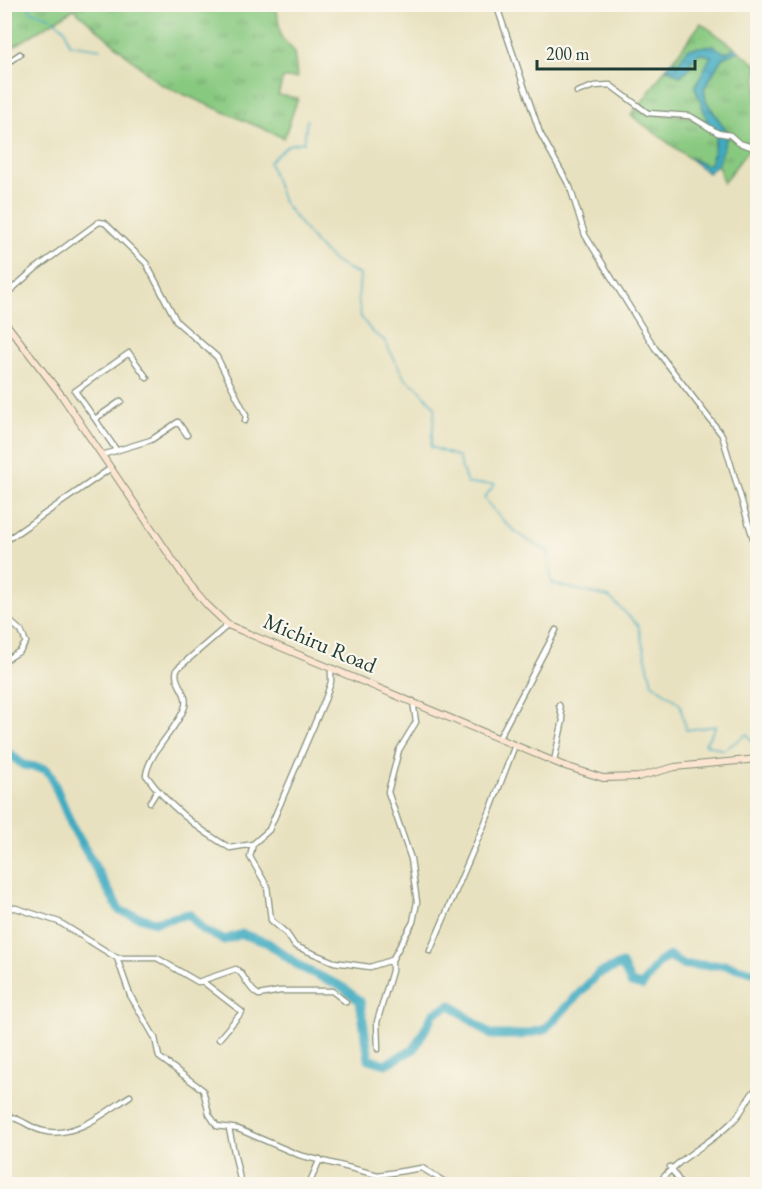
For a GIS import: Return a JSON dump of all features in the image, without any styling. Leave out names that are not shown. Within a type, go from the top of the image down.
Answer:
[{"type":"street","points":[[496,4],[537,124],[570,187],[585,235],[655,348],[722,435],[758,555]]},
{"type":"street","points":[[4,65],[20,54]]},
{"type":"street","points":[[577,92],[610,85],[648,113],[690,116],[718,133],[730,135],[739,142],[758,149]]},
{"type":"street","points":[[4,296],[84,232],[99,222],[105,223],[146,263],[177,322],[217,357],[246,415],[245,421]]},
{"type":"street","name":"Michiru Road","points":[[4,321],[62,396],[187,581],[228,625],[554,761],[610,778],[638,777],[675,767],[758,759]]},
{"type":"street","points":[[117,451],[75,391],[129,353],[147,378]]},
{"type":"street","points":[[95,419],[121,401]]},
{"type":"street","points":[[102,454],[151,440],[178,422],[187,435]]},
{"type":"street","points":[[4,542],[111,468]]},
{"type":"street","points":[[4,595],[4,605]]},
{"type":"street","points":[[4,616],[21,632],[26,642],[20,651],[4,661]]},
{"type":"street","points":[[228,625],[176,673],[187,701],[147,772],[157,791],[212,837],[230,848],[253,844],[269,830],[326,697],[331,682],[331,668]]},
{"type":"street","points":[[498,738],[556,630]]},
{"type":"street","points":[[378,1049],[377,1022],[392,971],[392,960],[413,922],[418,893],[411,859],[388,792],[399,750],[416,722],[413,701]]},
{"type":"street","points":[[554,761],[563,720],[560,705]]},
{"type":"street","points":[[430,951],[490,812],[515,745]]},
{"type":"street","points":[[150,802],[157,791]]},
{"type":"street","points":[[253,844],[250,857],[267,886],[269,915],[295,946],[349,965],[370,967],[392,960]]},
{"type":"street","points":[[4,908],[16,908],[55,921],[117,958],[157,957],[195,981],[202,981],[236,969],[245,984],[259,995],[280,991],[332,991],[346,1002]]},
{"type":"street","points":[[117,958],[130,995],[155,1038],[159,1056],[200,1087],[212,1120],[220,1127],[238,1129],[278,1147],[378,1175],[422,1168],[448,1184]]},
{"type":"street","points":[[202,981],[242,1012],[219,1039]]},
{"type":"street","points":[[658,1185],[670,1167],[733,1122],[749,1095],[758,1087]]},
{"type":"street","points":[[4,1115],[21,1118],[44,1132],[65,1131],[101,1116],[130,1096]]},
{"type":"street","points":[[229,1129],[242,1185]]},
{"type":"street","points":[[309,1185],[320,1160]]},
{"type":"street","points":[[670,1167],[681,1185]]},
{"type":"green space","points":[[5,4],[276,5],[281,37],[294,51],[297,78],[283,78],[278,95],[298,98],[284,138],[160,84],[74,9],[5,52]]},
{"type":"green space","points":[[701,23],[735,48],[725,53],[713,46],[677,65],[674,59]]},
{"type":"green space","points":[[739,51],[757,65],[757,138],[752,145],[739,142],[727,132],[706,101],[704,88],[722,58]]},
{"type":"green space","points":[[699,53],[712,56],[695,87],[709,123],[692,114],[650,112],[640,105],[666,68],[680,76]]},
{"type":"green space","points":[[637,107],[648,114],[690,117],[717,134],[711,162],[707,165],[689,158],[631,115]]},
{"type":"green space","points":[[727,136],[750,148],[723,183],[718,164]]},
{"type":"water","points":[[713,45],[725,53],[735,48],[739,51],[722,58],[704,89],[706,101],[727,132],[720,133],[690,115],[708,122],[695,87],[711,56],[699,53],[690,63],[690,68],[680,76],[666,68],[674,59],[677,65],[687,49]]},
{"type":"water","points":[[717,134],[727,136],[718,164],[708,173],[689,158],[707,165],[711,162]]},
{"type":"waterway","points":[[26,4],[31,11],[50,17]]},
{"type":"waterway","points":[[53,19],[65,29],[69,44],[101,49]]},
{"type":"waterway","points":[[307,120],[304,142],[288,145],[269,162],[283,202],[318,246],[335,262],[360,275],[358,299],[361,317],[372,332],[384,340],[405,379],[417,387],[435,407],[431,447],[458,457],[467,484],[495,484],[484,498],[512,529],[548,551],[552,584],[609,597],[638,625],[652,683],[680,704],[686,730],[716,726],[705,744],[724,750],[747,734],[758,749]]},
{"type":"waterway","points":[[4,749],[23,765],[46,769],[72,826],[120,911],[155,922],[189,914],[203,930],[224,940],[242,934],[268,943],[302,968],[341,986],[360,1001],[369,1059],[386,1064],[414,1049],[434,1013],[451,1005],[491,1035],[519,1035],[544,1030],[598,974],[622,964],[631,983],[642,986],[659,962],[670,956],[683,965],[725,965],[758,973]]}]
